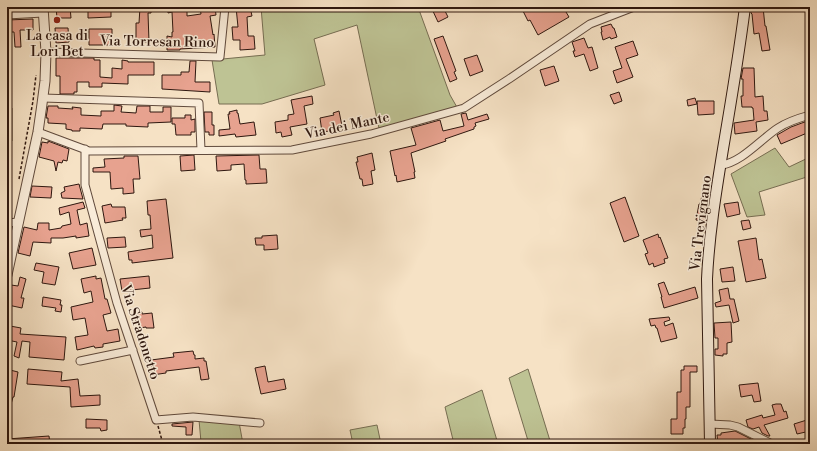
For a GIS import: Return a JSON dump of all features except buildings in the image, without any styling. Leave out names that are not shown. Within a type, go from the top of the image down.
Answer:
[{"type":"main road","name":"Via Trevignano","points":[[710,444],[707,279],[708,257],[720,165],[745,7]]},
{"type":"street","name":"Via Torresan Rino","points":[[46,52],[220,57],[225,7]]},
{"type":"street","name":"Via dei Mante","points":[[38,132],[89,151],[292,150],[371,134],[464,108],[590,24],[634,7]]},
{"type":"street","points":[[7,15],[43,10],[46,52],[45,81],[38,132],[7,275]]},
{"type":"street","points":[[43,98],[199,103],[201,150]]},
{"type":"street","points":[[720,165],[730,164],[740,158],[780,127],[810,115]]},
{"type":"street","name":"Via Stradonetto","points":[[85,149],[85,185],[117,303],[156,420]]},
{"type":"street","points":[[7,223],[18,222]]},
{"type":"street","points":[[80,361],[133,350]]},
{"type":"street","points":[[156,420],[193,417],[260,422]]},
{"type":"street","points":[[710,424],[738,427],[772,444]]},
{"type":"path","points":[[18,185],[37,71]]},
{"type":"path","points":[[156,420],[163,444]]},
{"type":"green space","points":[[261,7],[418,7],[450,95],[458,109],[380,133],[357,25],[314,39],[325,85],[262,104],[219,104],[212,60],[265,55]]},
{"type":"green space","points":[[7,108],[12,108],[12,141],[7,141]]},
{"type":"green space","points":[[775,148],[789,167],[810,157],[810,176],[759,192],[765,215],[747,217],[731,174]]},
{"type":"green space","points":[[528,369],[551,444],[529,444],[509,378]]},
{"type":"green space","points":[[482,390],[498,444],[454,444],[445,407]]},
{"type":"green space","points":[[199,420],[239,422],[243,444],[173,444],[173,441],[201,442]]},
{"type":"green space","points":[[377,425],[381,444],[353,444],[350,430]]},
{"type":"place","name":"La casa di Lori Bet","points":[[57,20]]}]
